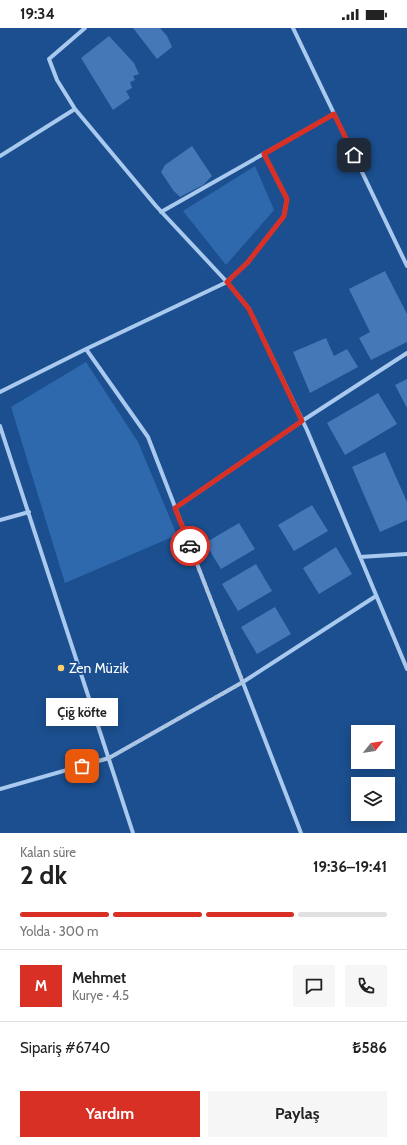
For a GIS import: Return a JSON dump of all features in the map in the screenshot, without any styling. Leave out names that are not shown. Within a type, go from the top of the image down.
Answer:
[{"type":"street","points":[[85,28],[48,59],[57,80],[75,109],[161,212],[227,282],[249,309],[302,421],[407,669]]},
{"type":"street","points":[[293,28],[407,266]]},
{"type":"street","points":[[0,156],[75,109]]},
{"type":"street","points":[[161,212],[334,114]]},
{"type":"street","points":[[0,392],[227,282],[248,262],[284,216],[287,199],[264,154]]},
{"type":"street","points":[[86,349],[148,437],[301,833]]},
{"type":"street","points":[[175,508],[302,421],[407,353]]},
{"type":"street","points":[[0,426],[133,833]]},
{"type":"street","points":[[0,520],[29,512]]},
{"type":"street","points":[[360,557],[407,554]]},
{"type":"street","points":[[0,789],[109,758],[243,682],[376,596]]},
{"type":"shaded area","points":[[255,166],[274,210],[226,265],[183,211]]},
{"type":"shaded area","points":[[86,362],[138,442],[177,535],[65,583],[11,407]]},
{"type":"building","points":[[133,28],[160,28],[167,36],[172,47],[157,59]]},
{"type":"building","points":[[109,36],[134,63],[139,74],[133,76],[135,80],[130,82],[132,88],[126,91],[130,98],[113,110],[81,58]]},
{"type":"building","points":[[192,146],[212,176],[203,185],[180,197],[173,190],[161,172],[165,165]]},
{"type":"building","points":[[385,271],[407,314],[407,342],[371,360],[359,338],[370,332],[349,289]]},
{"type":"building","points":[[326,338],[334,356],[347,349],[358,367],[310,393],[293,352]]},
{"type":"building","points":[[407,379],[407,408],[395,385]]},
{"type":"building","points":[[378,393],[397,424],[345,455],[327,423]]},
{"type":"building","points":[[385,452],[407,502],[407,520],[380,532],[352,467]]},
{"type":"building","points":[[312,505],[328,531],[294,551],[278,525]]},
{"type":"building","points":[[239,523],[255,549],[221,569],[205,543]]},
{"type":"building","points":[[336,547],[352,574],[319,594],[303,568]]},
{"type":"building","points":[[256,564],[272,591],[238,611],[222,584]]},
{"type":"building","points":[[275,607],[291,634],[257,654],[241,627]]},
{"type":"way so far","points":[[82,766],[109,758],[243,682],[190,546]]},
{"type":"place","name":"Zen Müzik","points":[[61,668]]},
{"type":"place","name":"Çiğ köfte","points":[[82,766]]},
{"type":"route","points":[[190,546],[175,508],[302,421],[249,309],[227,282],[248,262],[284,216],[287,199],[264,154],[334,114],[354,155]]}]
